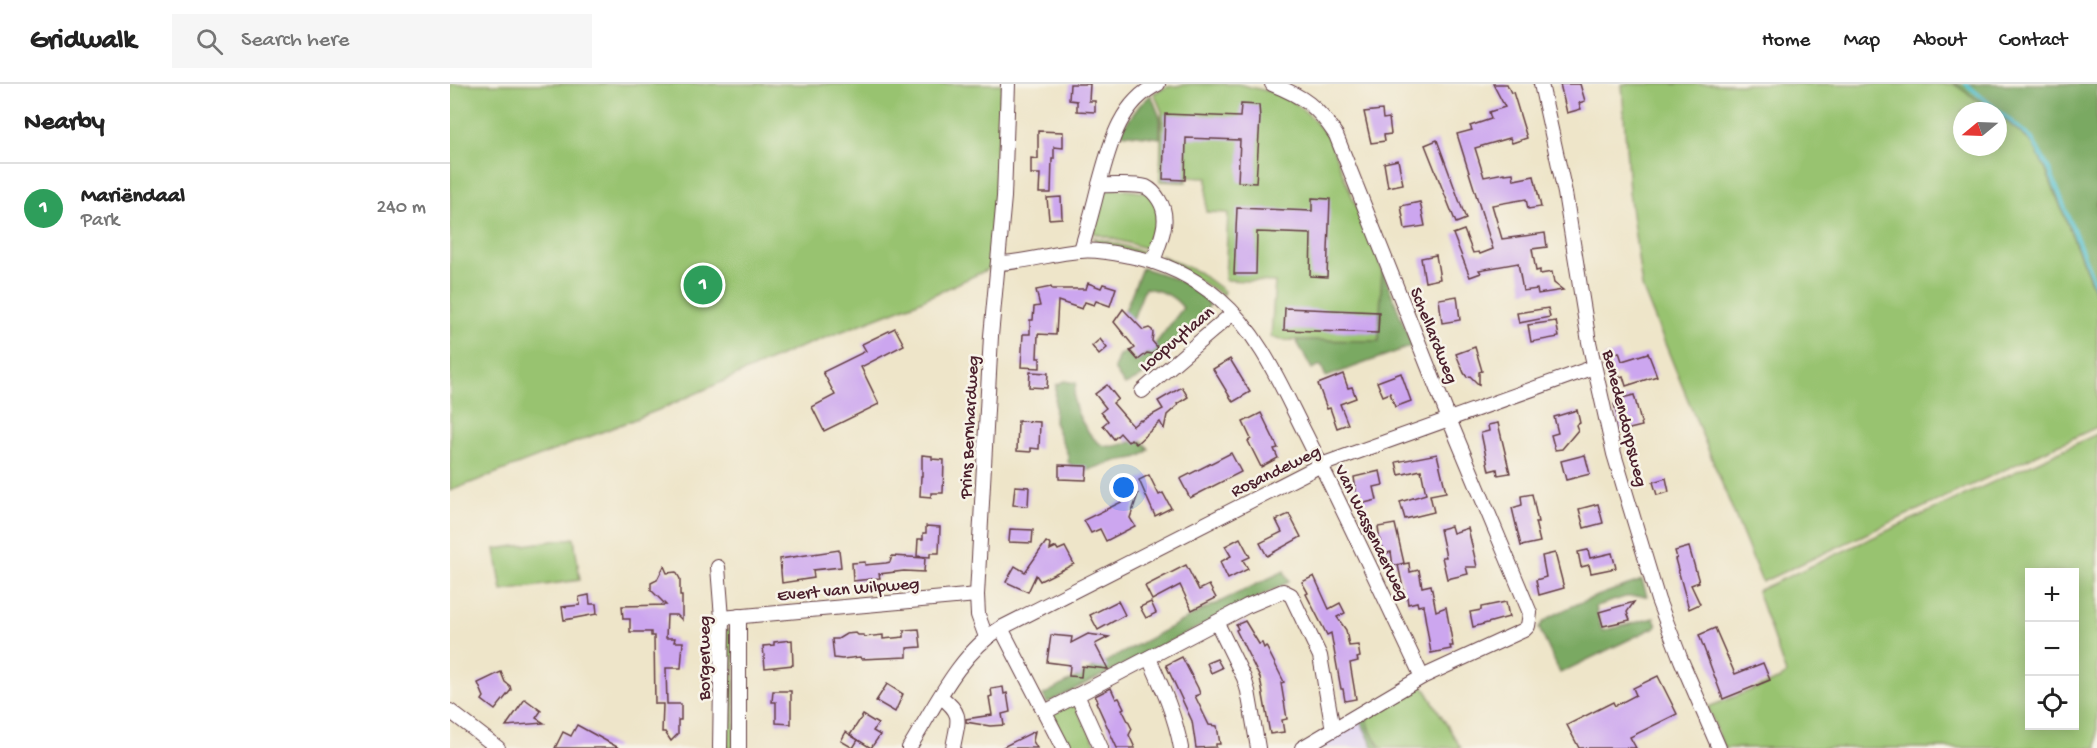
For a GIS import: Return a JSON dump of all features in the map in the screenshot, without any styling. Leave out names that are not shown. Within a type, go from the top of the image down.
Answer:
[{"type":"street","name":"Prins Bernhardweg","points":[[986,637],[978,615],[977,595],[991,336],[1004,197],[1008,84]]},
{"type":"street","points":[[1081,250],[1109,147],[1122,117],[1142,95],[1158,84]]},
{"type":"street","name":"Schellardweg","points":[[1272,84],[1296,94],[1321,112],[1336,135],[1449,419],[1530,613],[1528,626],[1422,677]]},
{"type":"street","name":"Benedendorpsweg","points":[[1541,84],[1565,193],[1594,367],[1614,454],[1658,600],[1719,748]]},
{"type":"street","points":[[1099,185],[1144,187],[1152,190],[1157,196],[1164,210],[1165,221],[1153,262]]},
{"type":"street","name":"Van Wassenaerweg","points":[[999,263],[1081,250],[1130,256],[1184,274],[1219,299],[1258,345],[1321,465],[1422,677]]},
{"type":"street","name":"Loopuytlaan","points":[[1142,391],[1233,313]]},
{"type":"street","name":"Rosandeweg","points":[[986,637],[1321,465],[1594,367]]},
{"type":"street","name":"Borgerweg","points":[[718,567],[722,618],[720,748]]},
{"type":"street","points":[[1045,712],[1277,592],[1283,591],[1290,595],[1320,656],[1333,730]]},
{"type":"street","name":"Evert van Wilpweg","points":[[722,618],[977,595]]},
{"type":"street","name":"Borgerweg","points":[[739,616],[739,748]]},
{"type":"street","points":[[1217,623],[1244,678],[1258,748]]},
{"type":"street","points":[[1001,628],[1063,748]]},
{"type":"street","points":[[909,748],[967,657],[986,637]]},
{"type":"street","points":[[1149,658],[1172,710],[1181,748]]},
{"type":"street","points":[[1302,748],[1422,677]]},
{"type":"street","points":[[1077,695],[1101,748]]},
{"type":"street","points":[[941,697],[956,710],[958,717],[952,748]]},
{"type":"street","points":[[450,711],[498,748]]},
{"type":"shaded area","points":[[1360,720],[1374,748],[1311,748]]},
{"type":"green space","points":[[450,84],[1002,84],[993,267],[918,302],[796,349],[661,409],[450,491]]},
{"type":"green space","points":[[1191,84],[1238,84],[1280,94],[1290,99],[1309,115],[1327,135],[1382,269],[1379,341],[1280,340],[1271,337],[1275,282],[1225,280],[1228,213],[1206,212],[1207,178],[1187,177],[1186,182],[1160,181],[1162,112],[1154,93],[1167,87]]},
{"type":"green space","points":[[1622,84],[1954,84],[1981,102],[1953,102],[1953,156],[2007,156],[2007,122],[2033,144],[2046,170],[2097,297],[2097,427],[1762,582],[1642,287],[1629,192]]},
{"type":"green space","points":[[1954,84],[2097,84],[2097,297],[2046,170],[2033,144],[2007,121],[2007,102],[1981,102]]},
{"type":"green space","points":[[1151,95],[1160,117],[1160,138],[1119,133],[1140,105]]},
{"type":"green space","points":[[1111,188],[1149,193],[1161,210],[1152,250],[1093,233],[1102,195]]},
{"type":"green space","points":[[1093,237],[1151,254],[1150,256],[1098,245]]},
{"type":"green space","points":[[1162,256],[1198,272],[1224,291],[1223,295],[1164,259]]},
{"type":"green space","points":[[1142,268],[1170,277],[1190,287],[1205,299],[1209,306],[1162,361],[1125,385],[1114,369],[1119,355],[1127,352],[1136,362],[1150,351],[1183,308],[1166,294],[1145,288],[1131,324],[1120,323]]},
{"type":"green space","points":[[1382,269],[1412,346],[1326,377],[1321,365],[1312,369],[1296,340],[1379,341]]},
{"type":"green space","points":[[1064,381],[1076,383],[1074,402],[1076,408],[1086,428],[1101,444],[1110,446],[1142,441],[1149,449],[1141,456],[1080,473],[1068,462],[1068,455],[1054,422],[1056,385]]},
{"type":"green space","points":[[2097,434],[2097,748],[1724,748],[1708,707],[1780,679],[1786,674],[1757,591]]},
{"type":"green space","points":[[574,538],[580,580],[502,591],[495,549]]},
{"type":"green space","points":[[1284,571],[1289,582],[1047,703],[1043,695],[1205,609]]},
{"type":"green space","points":[[1642,580],[1647,596],[1625,597],[1597,606],[1602,631],[1654,618],[1657,626],[1560,673],[1539,628],[1544,622],[1569,608]]},
{"type":"green space","points":[[734,630],[735,748],[724,748],[726,631]]},
{"type":"green space","points":[[1422,684],[1461,748],[1381,748],[1371,732],[1366,716]]},
{"type":"green space","points":[[1074,704],[1098,748],[1069,748],[1051,714]]},
{"type":"green space","points":[[1366,716],[1371,732],[1381,748],[1374,748],[1360,720]]},
{"type":"building","points":[[1070,84],[1090,84],[1089,101],[1095,101],[1095,112],[1077,111],[1077,101],[1069,100]]},
{"type":"building","points":[[1493,84],[1507,84],[1511,93],[1513,92],[1527,138],[1512,143],[1510,138],[1475,148],[1484,177],[1513,173],[1514,180],[1534,176],[1541,207],[1528,209],[1526,199],[1492,205],[1502,239],[1545,233],[1547,247],[1532,249],[1536,271],[1540,270],[1540,274],[1552,272],[1554,283],[1563,290],[1538,294],[1537,289],[1523,291],[1518,263],[1479,270],[1481,273],[1470,277],[1453,234],[1464,230],[1473,253],[1479,252],[1480,254],[1493,249],[1457,134],[1472,130],[1470,126],[1491,119],[1489,112],[1505,107]]},
{"type":"building","points":[[1560,84],[1580,84],[1585,101],[1579,103],[1581,109],[1567,113]]},
{"type":"building","points":[[1241,104],[1259,105],[1256,183],[1238,182],[1240,140],[1186,138],[1185,180],[1163,179],[1165,114],[1240,117]]},
{"type":"building","points":[[1382,110],[1383,119],[1389,118],[1391,134],[1384,135],[1385,141],[1371,143],[1364,112]]},
{"type":"building","points":[[1038,131],[1063,132],[1063,148],[1054,147],[1051,193],[1039,193],[1040,174],[1031,174],[1031,158],[1038,159]]},
{"type":"building","points":[[1437,140],[1466,219],[1456,223],[1425,145]]},
{"type":"building","points":[[1398,160],[1403,184],[1388,187],[1384,163]]},
{"type":"building","points":[[1061,197],[1062,218],[1049,219],[1047,198]]},
{"type":"building","points":[[1312,198],[1330,199],[1327,277],[1310,276],[1311,234],[1257,232],[1256,274],[1234,274],[1237,208],[1312,211]]},
{"type":"building","points":[[1420,202],[1425,226],[1405,229],[1401,206]]},
{"type":"building","points":[[1436,255],[1440,279],[1425,282],[1421,258]]},
{"type":"building","points":[[1088,283],[1101,288],[1103,284],[1116,288],[1110,306],[1096,301],[1094,305],[1085,302],[1082,309],[1058,301],[1056,335],[1038,334],[1037,358],[1040,358],[1040,368],[1021,367],[1023,334],[1030,334],[1030,320],[1033,320],[1034,307],[1040,306],[1036,290],[1051,287],[1052,289],[1086,289]]},
{"type":"building","points":[[1457,296],[1460,320],[1442,323],[1439,299]]},
{"type":"building","points":[[1285,308],[1379,312],[1378,333],[1284,330]]},
{"type":"building","points":[[1548,308],[1550,317],[1519,323],[1517,313]]},
{"type":"building","points":[[1123,309],[1143,330],[1149,328],[1152,330],[1152,341],[1158,348],[1152,354],[1147,353],[1138,360],[1130,351],[1135,348],[1114,322]]},
{"type":"building","points":[[1556,321],[1559,337],[1531,342],[1528,325]]},
{"type":"building","points":[[895,328],[904,345],[861,367],[879,404],[824,431],[812,407],[835,395],[823,372],[866,351],[862,344]]},
{"type":"building","points":[[1100,339],[1107,348],[1099,355],[1092,346]]},
{"type":"building","points":[[1475,347],[1482,371],[1479,372],[1479,385],[1464,373],[1456,354]]},
{"type":"building","points":[[1619,352],[1622,361],[1648,353],[1657,376],[1626,386],[1623,376],[1620,377],[1619,374],[1610,377],[1603,357]]},
{"type":"building","points":[[1230,359],[1250,392],[1233,402],[1213,369]]},
{"type":"building","points":[[1030,372],[1048,373],[1047,388],[1029,387]]},
{"type":"building","points":[[1401,373],[1411,401],[1395,407],[1390,393],[1383,396],[1377,382]]},
{"type":"building","points":[[1343,374],[1348,388],[1352,387],[1356,398],[1340,404],[1348,424],[1337,428],[1318,384]]},
{"type":"building","points":[[1107,385],[1118,399],[1113,403],[1133,426],[1163,409],[1158,401],[1182,387],[1188,397],[1177,404],[1167,415],[1164,429],[1160,422],[1136,444],[1131,439],[1128,442],[1120,433],[1114,439],[1103,425],[1108,421],[1101,412],[1106,408],[1095,394]]},
{"type":"building","points":[[1634,395],[1642,426],[1621,431],[1614,404],[1622,402],[1622,398]]},
{"type":"building","points":[[1577,410],[1580,423],[1576,425],[1578,430],[1562,449],[1555,450],[1551,435],[1558,433],[1554,417]]},
{"type":"building","points":[[1261,413],[1278,448],[1274,449],[1278,458],[1261,467],[1248,441],[1251,439],[1243,422]]},
{"type":"building","points":[[1018,421],[1040,422],[1039,449],[1031,448],[1031,452],[1017,451]]},
{"type":"building","points":[[1498,423],[1510,473],[1498,475],[1497,469],[1489,471],[1481,433],[1489,431],[1488,425]]},
{"type":"building","points":[[1231,453],[1241,472],[1190,498],[1180,479]]},
{"type":"building","points":[[1437,454],[1446,492],[1430,495],[1434,512],[1405,519],[1400,502],[1426,494],[1421,470],[1399,475],[1396,462]]},
{"type":"building","points":[[922,455],[944,460],[943,493],[931,493],[931,497],[920,496]]},
{"type":"building","points":[[1585,455],[1590,474],[1566,480],[1561,461]]},
{"type":"building","points":[[1059,465],[1087,466],[1086,480],[1059,479]]},
{"type":"building","points":[[1380,471],[1383,485],[1374,487],[1377,500],[1360,504],[1354,477]]},
{"type":"building","points":[[1149,475],[1159,495],[1163,493],[1171,508],[1155,516],[1139,480]]},
{"type":"building","points":[[1666,478],[1669,492],[1657,495],[1653,482]]},
{"type":"building","points":[[1015,486],[1029,487],[1028,506],[1013,505]]},
{"type":"building","points":[[1138,494],[1130,518],[1135,526],[1106,541],[1100,529],[1091,533],[1084,520]]},
{"type":"building","points":[[1532,494],[1540,542],[1521,546],[1512,508],[1522,505],[1521,496]]},
{"type":"building","points":[[1598,504],[1603,523],[1584,528],[1579,509]]},
{"type":"building","points":[[1289,514],[1301,537],[1267,556],[1260,543],[1282,532],[1276,520]]},
{"type":"building","points":[[1395,524],[1404,563],[1393,566],[1391,552],[1384,554],[1383,547],[1381,547],[1378,527]]},
{"type":"building","points":[[926,526],[940,527],[939,553],[930,553],[930,557],[917,556],[918,539],[923,539]]},
{"type":"building","points":[[1451,526],[1453,533],[1468,528],[1477,567],[1466,567],[1468,574],[1447,579],[1442,557],[1446,557],[1440,529]]},
{"type":"building","points":[[1010,529],[1033,530],[1032,543],[1009,542]]},
{"type":"building","points":[[1240,538],[1250,557],[1243,560],[1248,569],[1228,579],[1220,562],[1231,556],[1225,546]]},
{"type":"building","points":[[1046,542],[1051,545],[1050,550],[1065,547],[1074,564],[1040,581],[1036,575],[1028,592],[1006,582],[1015,566],[1025,572]]},
{"type":"building","points":[[1689,547],[1699,582],[1691,585],[1700,604],[1689,609],[1675,559],[1677,558],[1675,551]]},
{"type":"building","points":[[839,550],[841,567],[813,570],[814,578],[782,583],[780,559]]},
{"type":"building","points":[[1588,550],[1590,558],[1612,553],[1616,568],[1591,573],[1589,565],[1581,567],[1578,552]]},
{"type":"building","points":[[1555,553],[1564,588],[1539,595],[1536,580],[1546,577],[1542,556]]},
{"type":"building","points":[[892,556],[925,558],[924,572],[904,571],[879,574],[880,578],[853,581],[852,563],[865,562],[865,565],[886,563],[890,562]]},
{"type":"building","points":[[1409,563],[1410,572],[1419,570],[1422,587],[1431,585],[1436,611],[1446,607],[1453,646],[1450,646],[1451,649],[1431,653],[1423,605],[1418,606],[1417,602],[1408,604],[1407,597],[1405,597],[1398,565]]},
{"type":"building","points":[[1186,565],[1199,590],[1209,585],[1216,598],[1192,610],[1180,585],[1152,600],[1145,586]]},
{"type":"building","points":[[664,566],[667,573],[676,572],[680,579],[680,596],[682,596],[682,620],[677,615],[667,615],[666,638],[675,638],[674,642],[683,642],[681,668],[666,668],[667,704],[681,704],[678,734],[671,741],[665,732],[662,732],[663,704],[655,704],[654,636],[651,636],[651,632],[630,632],[630,619],[623,619],[622,606],[666,605],[651,590],[651,583],[657,580]]},
{"type":"building","points":[[1314,576],[1329,609],[1340,603],[1345,613],[1337,617],[1346,630],[1349,646],[1358,645],[1360,657],[1357,658],[1358,661],[1350,663],[1356,699],[1345,701],[1331,633],[1327,635],[1306,594],[1308,593],[1302,582]]},
{"type":"building","points":[[589,595],[590,604],[596,604],[597,614],[564,620],[562,607],[580,605],[579,597]]},
{"type":"building","points":[[1118,601],[1125,615],[1098,630],[1090,615]]},
{"type":"building","points":[[1151,602],[1156,613],[1146,618],[1140,607]]},
{"type":"building","points":[[1506,602],[1509,617],[1473,627],[1470,612],[1481,610],[1481,607]]},
{"type":"building","points":[[1634,602],[1627,612],[1630,620],[1603,626],[1599,612]]},
{"type":"building","points":[[1245,621],[1259,644],[1262,643],[1264,648],[1266,646],[1284,682],[1281,683],[1287,719],[1282,720],[1284,732],[1270,734],[1260,678],[1236,630],[1238,629],[1236,625]]},
{"type":"building","points":[[1715,628],[1735,674],[1763,663],[1770,680],[1723,699],[1699,635]]},
{"type":"building","points":[[919,629],[921,647],[907,648],[907,657],[834,658],[832,639],[838,639],[846,634],[856,633],[864,637],[883,635],[883,639],[904,637],[904,630]]},
{"type":"building","points":[[1088,634],[1109,637],[1095,644],[1108,669],[1082,666],[1081,677],[1069,676],[1070,665],[1047,662],[1051,635],[1072,637],[1071,643]]},
{"type":"building","points":[[792,640],[793,665],[765,668],[763,646]]},
{"type":"building","points":[[1182,657],[1198,688],[1200,694],[1195,696],[1209,725],[1217,726],[1220,744],[1216,744],[1216,747],[1196,748],[1192,721],[1166,665]]},
{"type":"building","points":[[1217,659],[1222,668],[1211,673],[1207,663]]},
{"type":"building","points":[[501,672],[511,690],[495,710],[482,700],[484,697],[478,683]]},
{"type":"building","points":[[1658,676],[1677,714],[1630,737],[1636,748],[1579,748],[1567,725],[1613,702],[1615,706],[1636,695],[1633,688]]},
{"type":"building","points":[[887,684],[903,694],[895,712],[876,701]]},
{"type":"building","points":[[1003,687],[1004,694],[1007,693],[1010,712],[1002,714],[1004,725],[990,726],[966,722],[966,719],[992,715],[989,697],[992,696],[991,689]]},
{"type":"building","points":[[1111,688],[1116,699],[1119,698],[1124,708],[1122,709],[1132,729],[1129,735],[1135,748],[1117,748],[1096,702],[1098,701],[1095,696]]},
{"type":"building","points":[[773,691],[791,691],[791,724],[776,723],[776,702],[772,702]]},
{"type":"building","points":[[525,699],[541,711],[536,718],[544,723],[506,726]]},
{"type":"building","points":[[863,715],[878,724],[873,731],[880,735],[871,748],[850,735]]},
{"type":"building","points":[[577,725],[619,748],[555,748],[563,732],[571,736]]},
{"type":"building","points":[[1035,731],[1033,741],[1037,748],[1001,748]]},
{"type":"building","points":[[846,732],[858,740],[853,748],[841,741]]},
{"type":"waterway","points":[[1966,84],[2032,139],[2050,171],[2097,289]]},
{"type":"place","name":"Mariëndaal","points":[[703,285]]}]
